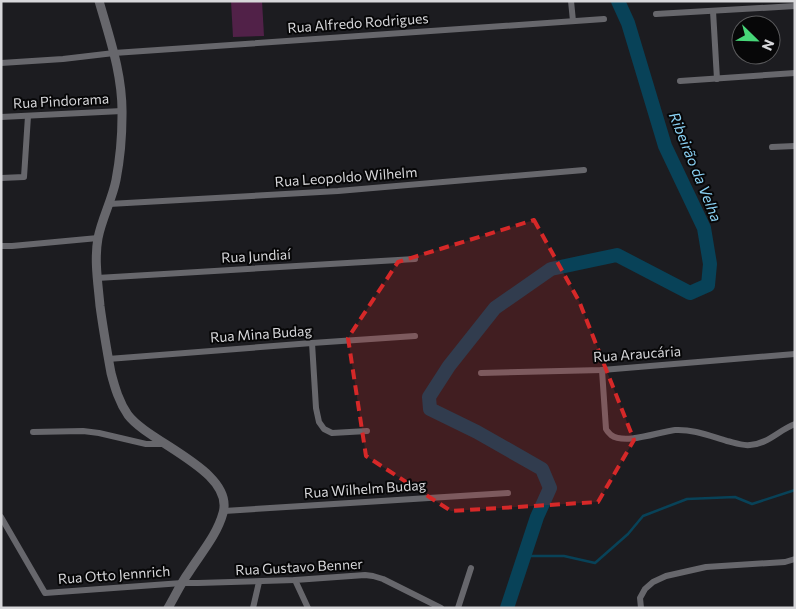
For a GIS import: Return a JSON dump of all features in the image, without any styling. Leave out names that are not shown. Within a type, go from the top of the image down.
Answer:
[{"type":"main road","points":[[99,1],[114,52],[119,77],[122,111],[120,152],[116,179],[98,238],[96,260],[101,316],[114,387],[128,415],[138,425],[210,476],[218,486],[223,499],[224,511],[207,547],[182,583],[168,608]]},
{"type":"street","points":[[571,1],[573,21]]},
{"type":"street","points":[[656,14],[795,6]]},
{"type":"street","points":[[713,11],[717,79]]},
{"type":"street","name":"Rua Alfredo Rodrigues","points":[[1,63],[63,59],[114,52],[604,19]]},
{"type":"street","points":[[680,81],[795,73]]},
{"type":"street","name":"Rua Pindorama","points":[[1,117],[122,111]]},
{"type":"street","points":[[1,178],[24,177],[28,116]]},
{"type":"street","points":[[772,147],[795,146]]},
{"type":"street","name":"Rua Leopoldo Wilhelm","points":[[109,204],[338,191],[584,170]]},
{"type":"street","points":[[1,246],[98,238]]},
{"type":"street","name":"Rua Jundiaí","points":[[97,278],[415,259]]},
{"type":"street","name":"Rua Mina Budag","points":[[108,359],[312,342],[415,336]]},
{"type":"street","points":[[312,342],[316,408],[319,422],[324,429],[332,433],[367,431]]},
{"type":"street","name":"Rua Araucária","points":[[481,373],[602,370],[795,354]]},
{"type":"street","points":[[602,370],[606,429],[610,435],[618,438],[628,439],[675,430],[689,430],[739,445],[749,445],[759,444],[768,440],[795,424]]},
{"type":"street","points":[[32,432],[83,431],[146,444],[166,444]]},
{"type":"street","name":"Rua Wilhelm Budag","points":[[224,511],[508,492]]},
{"type":"street","name":"Rua Otto Jennrich","points":[[1,518],[45,593],[182,583]]},
{"type":"street","points":[[640,608],[640,598],[645,588],[652,582],[666,576],[706,567],[785,562],[795,559]]},
{"type":"street","points":[[458,608],[471,568]]},
{"type":"street","name":"Rua Gustavo Benner","points":[[182,583],[259,582],[365,575],[383,579],[440,608]]},
{"type":"street","points":[[295,580],[308,608]]},
{"type":"street","points":[[253,608],[259,582]]},
{"type":"highlighted area","points":[[534,220],[579,301],[634,440],[598,502],[451,511],[366,456],[348,338],[398,262]]},
{"type":"shaded area","points":[[231,1],[262,1],[264,36],[233,37]]},
{"type":"waterway","name":"Ribeirão da Velha","points":[[507,608],[537,517],[550,488],[542,469],[477,432],[430,409],[429,397],[449,366],[495,308],[551,269],[617,255],[690,293],[708,285],[710,264],[704,228],[665,146],[628,23],[618,1]]},
{"type":"waterway","points":[[524,556],[564,556],[595,563],[628,534],[643,516],[687,499],[735,497],[752,504],[795,490]]}]
